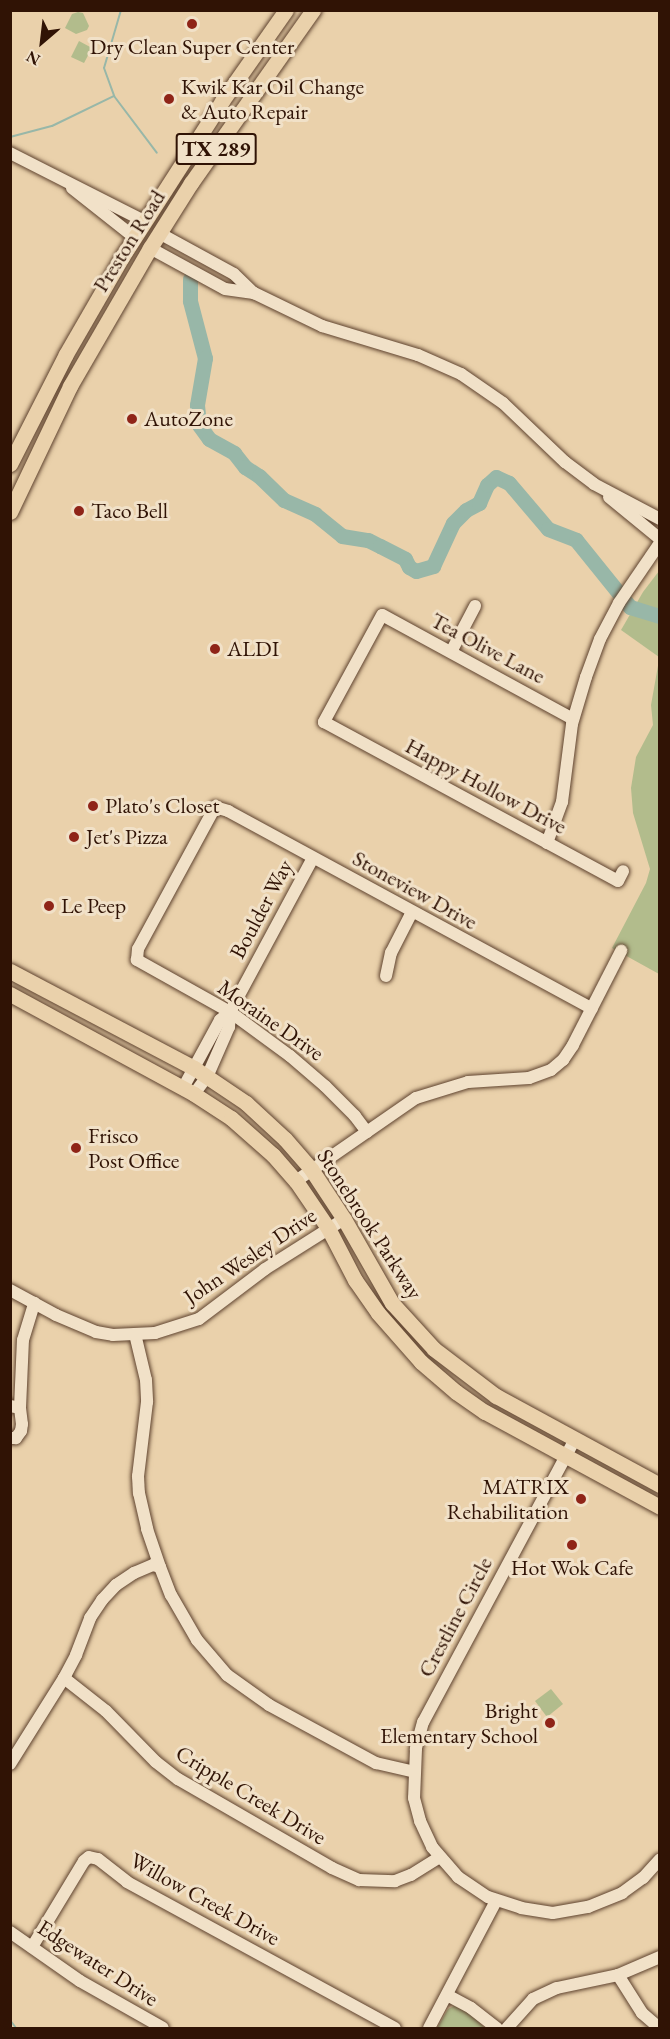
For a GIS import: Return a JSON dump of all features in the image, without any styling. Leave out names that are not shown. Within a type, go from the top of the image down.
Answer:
[{"type":"main road","name":"Preston Road","points":[[15,455],[66,354],[134,237],[222,100],[286,10]]},
{"type":"main road","name":"Preston Road","points":[[10,512],[70,386],[159,233],[191,183],[313,10]]},
{"type":"main road","points":[[144,221],[159,233]]},
{"type":"main road","points":[[134,237],[150,248]]},
{"type":"main road","points":[[15,455],[35,458]]},
{"type":"main road","name":"Stonebrook Parkway","points":[[10,972],[200,1072],[246,1103],[285,1139],[311,1169],[344,1219],[392,1303],[429,1344],[495,1396],[660,1485]]},
{"type":"main road","name":"Stonebrook Parkway","points":[[10,994],[188,1091],[231,1118],[252,1135],[296,1181],[328,1228],[355,1280],[416,1357],[456,1392],[485,1412],[660,1507]]},
{"type":"main road","points":[[73,1028],[82,1011]]},
{"type":"main road","points":[[416,1357],[429,1344]]},
{"type":"street","points":[[10,153],[66,183],[111,202],[144,221]]},
{"type":"street","points":[[66,183],[94,208],[134,237]]},
{"type":"street","points":[[159,233],[234,274],[254,293],[322,326],[418,355],[466,377],[512,410],[565,462],[597,486],[660,541],[610,619],[593,658],[573,719],[562,802],[547,843]]},
{"type":"street","points":[[150,248],[225,289],[254,293]]},
{"type":"street","points":[[597,486],[660,519]]},
{"type":"street","points":[[451,652],[476,606]]},
{"type":"street","name":"Tea Olive Lane","points":[[324,723],[382,615],[573,719]]},
{"type":"street","name":"Happy Hollow Drive","points":[[324,723],[618,882],[623,871]]},
{"type":"street","name":"Stoneview Drive","points":[[137,960],[138,949],[207,821],[215,807],[219,806],[592,1009]]},
{"type":"street","name":"Boulder Way","points":[[188,1091],[229,1027],[230,1012],[313,858]]},
{"type":"street","points":[[386,976],[391,953],[412,912]]},
{"type":"street","points":[[296,1181],[416,1098],[468,1082],[530,1078],[551,1070],[563,1059],[592,1009],[621,951]]},
{"type":"street","name":"Moraine Drive","points":[[137,960],[230,1012],[326,1086],[367,1132]]},
{"type":"street","name":"John Wesley Drive","points":[[10,1290],[96,1332],[155,1333],[199,1318],[265,1269],[344,1219]]},
{"type":"street","points":[[10,1438],[16,1438],[21,1431],[15,1407],[23,1340],[34,1303]]},
{"type":"street","points":[[135,1334],[146,1380],[147,1402],[138,1476],[139,1493],[147,1529],[160,1567],[171,1595],[196,1640],[227,1675],[269,1705],[376,1763],[414,1772]]},
{"type":"street","name":"Crestline Circle","points":[[575,1439],[423,1722],[416,1749],[414,1798],[420,1821],[440,1857],[458,1877],[496,1900],[521,1908],[553,1913],[588,1907],[622,1893],[643,1878],[660,1859]]},
{"type":"street","points":[[10,1764],[64,1678],[76,1655],[90,1618],[102,1599],[134,1573],[153,1565],[160,1567]]},
{"type":"street","name":"Cripple Creek Drive","points":[[64,1678],[106,1711],[156,1762],[178,1779],[332,1868],[359,1880],[395,1881],[411,1875],[440,1857]]},
{"type":"street","name":"Willow Creek Drive","points":[[32,1947],[84,1861],[89,1857],[98,1859],[127,1882],[395,2028]]},
{"type":"street","points":[[429,2028],[496,1900]]},
{"type":"street","name":"Edgewater Drive","points":[[10,1932],[80,1981],[163,2028]]},
{"type":"street","points":[[507,2028],[533,1999],[557,1988],[618,1975],[660,1957]]},
{"type":"street","points":[[618,1975],[642,2013],[659,2028]]},
{"type":"street","points":[[447,1995],[471,2008],[497,2028]]},
{"type":"green space","points":[[83,13],[89,26],[87,30],[76,34],[65,28],[72,14]]},
{"type":"green space","points":[[79,41],[92,48],[84,63],[71,57]]},
{"type":"green space","points":[[659,571],[659,657],[621,630],[643,592]]},
{"type":"green space","points":[[659,660],[659,974],[612,948],[646,883],[650,869],[633,813],[631,788],[636,757],[653,725],[651,705]]},
{"type":"green space","points":[[551,1689],[563,1704],[547,1717],[535,1701]]},
{"type":"green space","points":[[454,2006],[468,2012],[485,2028],[437,2028],[448,2009]]},
{"type":"waterway","points":[[121,10],[104,68],[114,96],[157,153]]},
{"type":"waterway","points":[[10,137],[52,126],[114,96]]},
{"type":"waterway","points":[[190,279],[190,301],[205,358],[197,405],[199,425],[209,439],[234,453],[245,467],[259,476],[284,500],[315,514],[342,536],[368,540],[405,559],[409,567],[416,571],[433,566],[453,523],[466,510],[479,503],[487,485],[496,477],[509,483],[548,529],[576,540],[630,607],[660,616]]},
{"type":"waterway","points":[[10,2020],[16,2028]]},
{"type":"place","name":"Dry Clean Super Center","points":[[192,24]]},
{"type":"place","name":"Kwik Kar Oil Change & Auto Repair","points":[[169,99]]},
{"type":"place","name":"AutoZone","points":[[132,419]]},
{"type":"place","name":"Taco Bell","points":[[79,511]]},
{"type":"place","name":"ALDI","points":[[215,649]]},
{"type":"place","name":"Plato's Closet","points":[[93,806]]},
{"type":"place","name":"Jet's Pizza","points":[[74,837]]},
{"type":"place","name":"Le Peep","points":[[49,906]]},
{"type":"place","name":"Frisco Post Office","points":[[76,1148]]},
{"type":"place","name":"MATRIX Rehabilitation","points":[[581,1499]]},
{"type":"place","name":"Hot Wok Cafe","points":[[572,1545]]},
{"type":"place","name":"Bright Elementary School","points":[[550,1723]]}]
